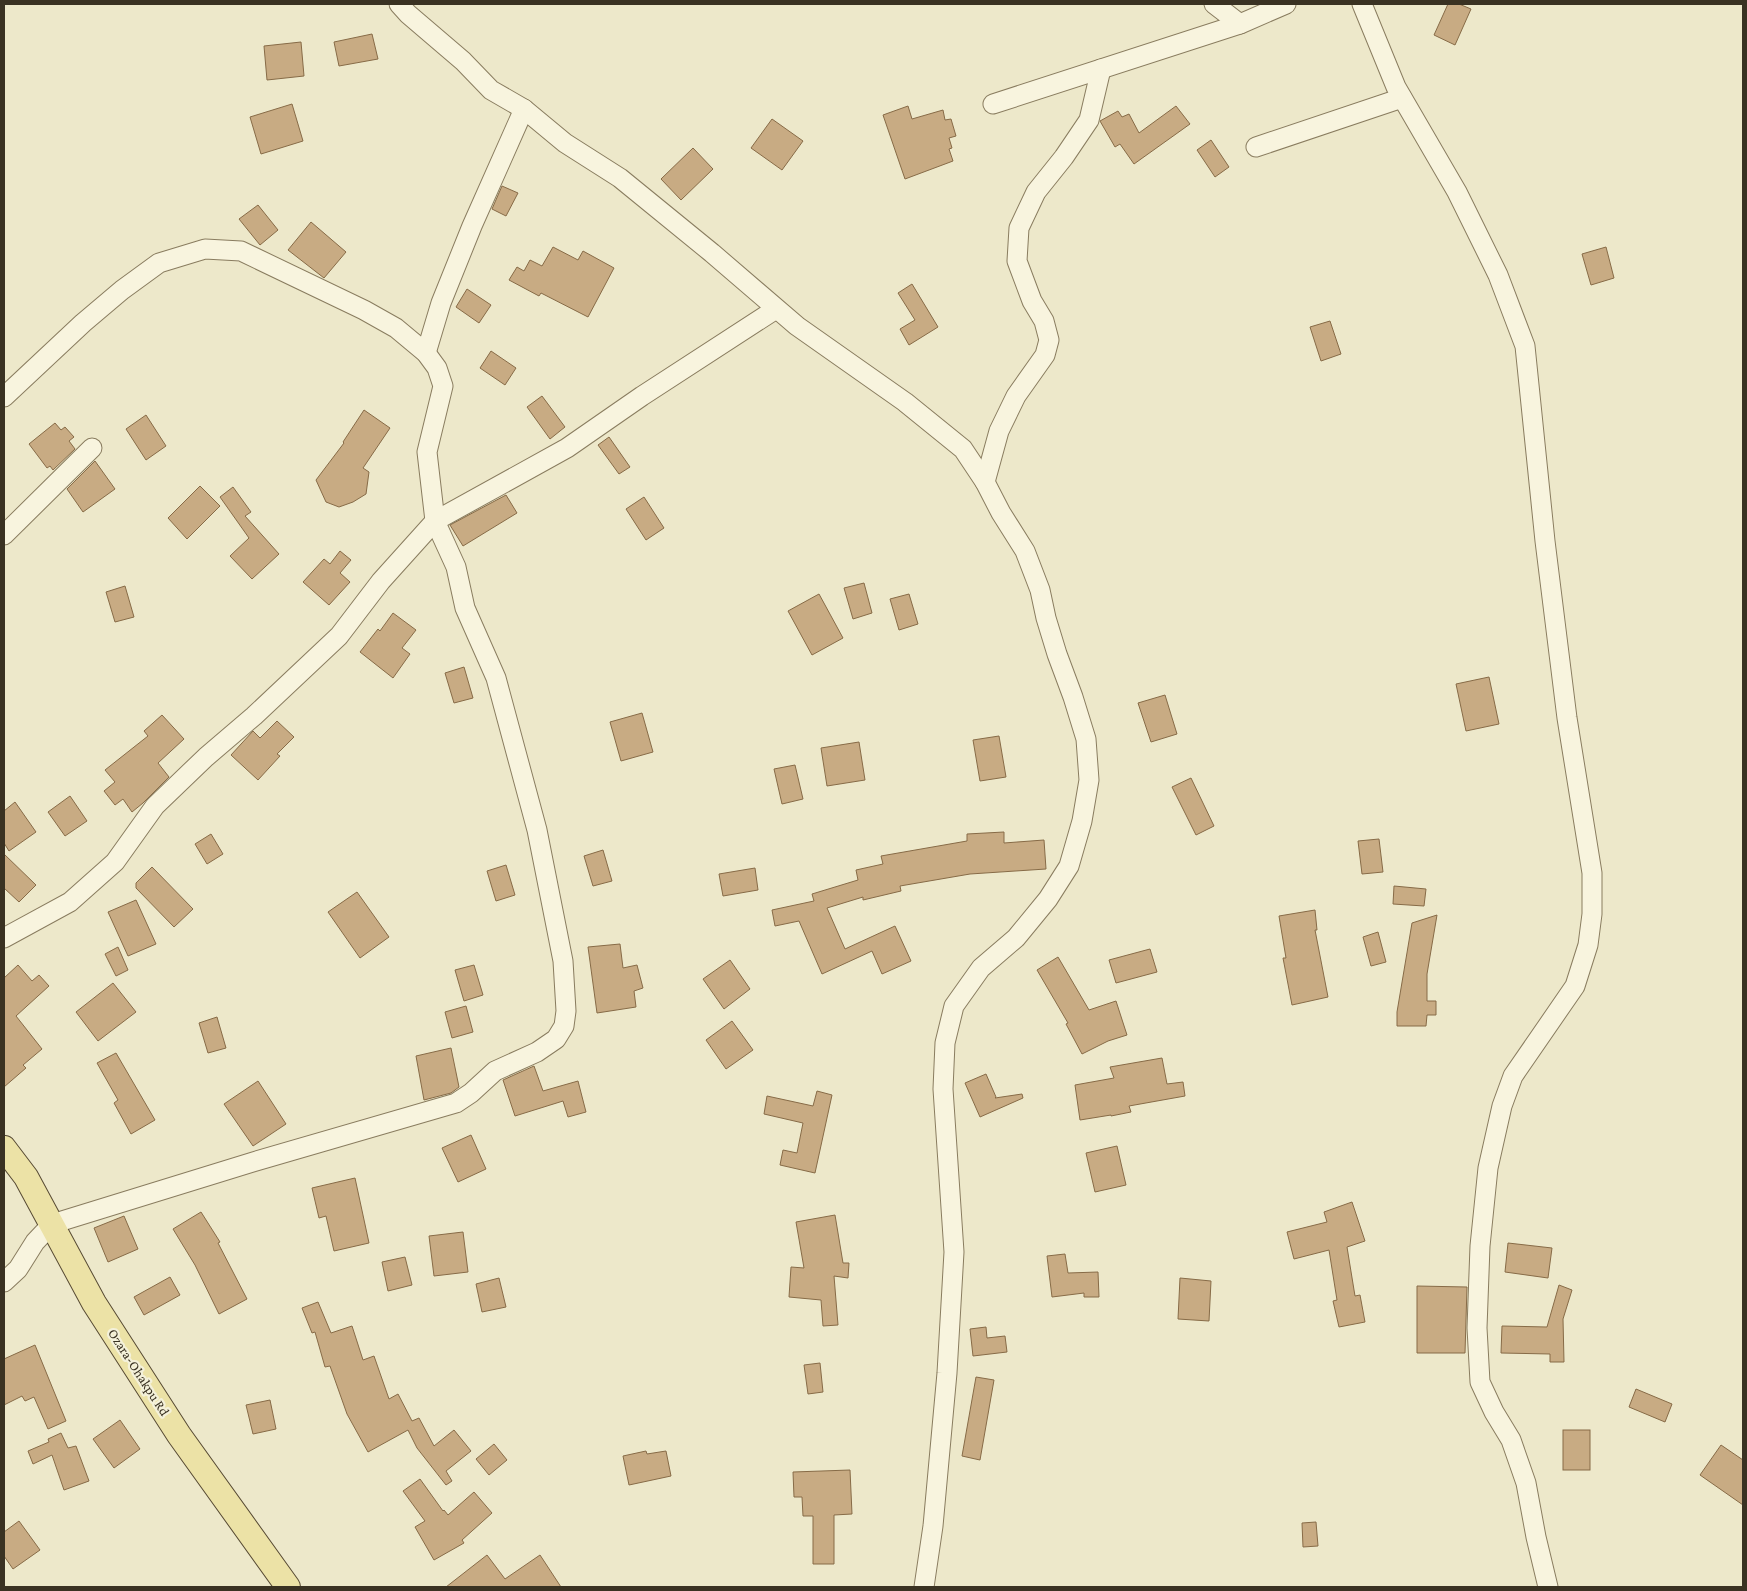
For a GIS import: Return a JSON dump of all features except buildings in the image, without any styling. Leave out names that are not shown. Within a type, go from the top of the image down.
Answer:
[{"type":"main road","name":"Ozara-Ohakpu Rd","points":[[4,1148],[26,1177],[94,1303],[179,1434],[288,1587]]},
{"type":"street","points":[[399,4],[463,61],[491,90],[524,109],[565,143],[620,178],[797,326],[905,402],[962,449],[986,482],[1001,512],[1025,551],[1040,590],[1057,654],[1086,739],[1089,780],[1082,821],[1069,866],[1048,899],[1016,938],[981,968],[954,1006],[945,1043],[943,1089],[954,1252],[947,1373],[926,1586]]},
{"type":"street","points":[[1214,4],[1240,24]]},
{"type":"street","points":[[993,104],[1240,24],[1286,4]]},
{"type":"street","points":[[1362,4],[1396,87],[1457,192],[1498,275],[1525,346],[1545,541],[1567,718],[1592,873],[1592,914],[1588,945],[1575,986],[1513,1076],[1502,1106],[1488,1168],[1480,1246],[1477,1328],[1480,1382],[1494,1412],[1511,1440],[1526,1483],[1548,1587]]},
{"type":"street","points":[[986,482],[999,431],[1016,396],[1045,355],[1049,340],[1044,321],[1032,301],[1017,261],[1019,228],[1036,192],[1064,157],[1089,120],[1101,69]]},
{"type":"street","points":[[1256,147],[1402,98]]},
{"type":"street","points":[[426,353],[441,303],[472,226],[524,109]]},
{"type":"street","points":[[4,397],[83,323],[122,290],[159,263],[205,249],[241,251],[292,274],[396,328],[426,353],[437,368],[443,386],[427,452],[435,521],[456,567],[465,608],[496,678],[537,830],[563,961],[566,1011],[564,1026],[556,1039],[537,1052],[495,1071],[471,1093],[456,1103],[253,1162],[52,1224],[35,1242],[18,1269],[4,1282]]},
{"type":"street","points":[[4,938],[70,902],[115,862],[155,806],[339,636],[381,581],[435,521],[566,448],[776,309]]},
{"type":"street","points":[[4,535],[92,448]]}]
